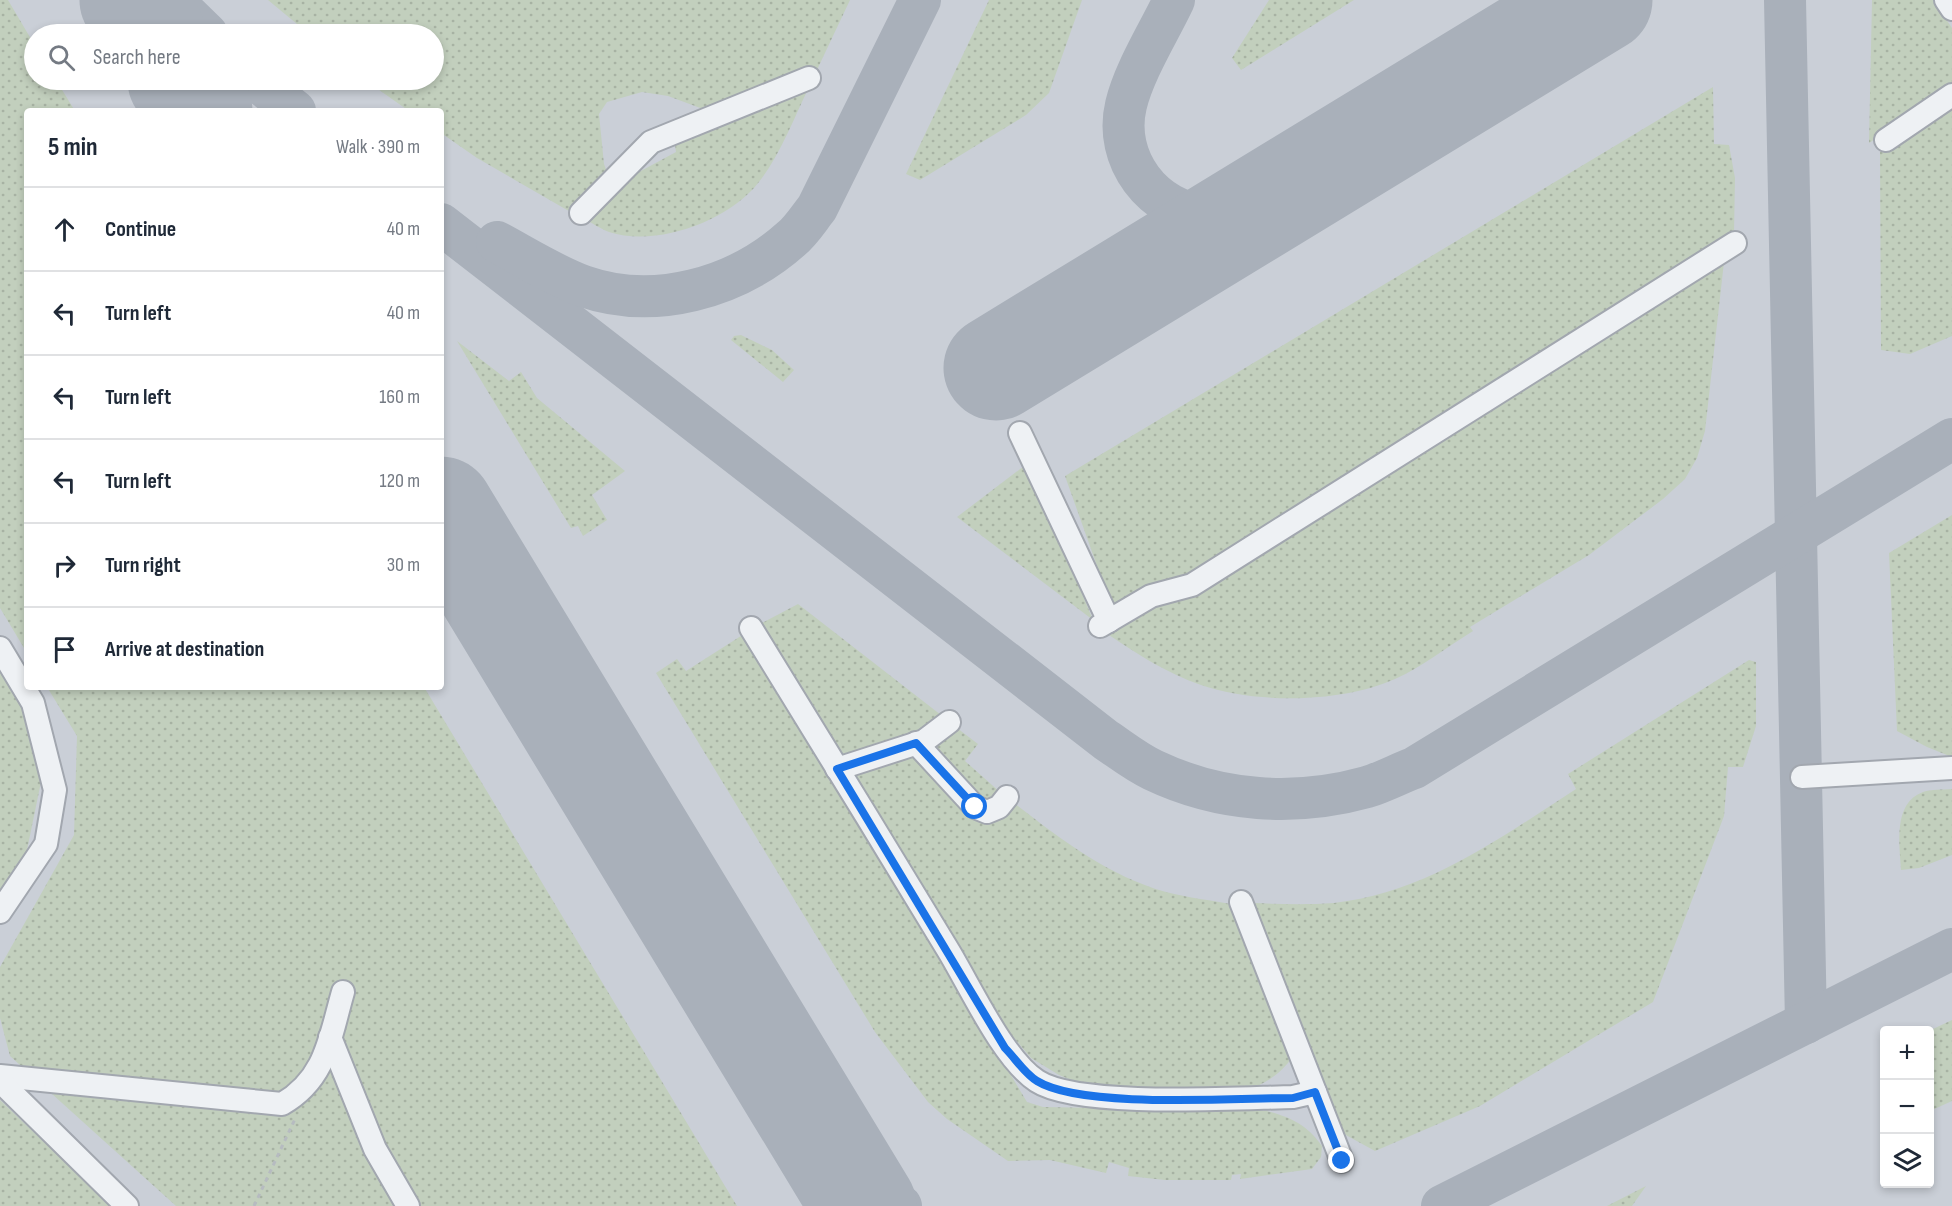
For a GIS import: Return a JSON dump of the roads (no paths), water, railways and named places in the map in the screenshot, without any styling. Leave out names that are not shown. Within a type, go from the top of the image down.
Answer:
[{"type":"lane","points":[[1946,0],[1952,9]]},
{"type":"lane","points":[[581,213],[651,142],[809,78]]},
{"type":"lane","points":[[1886,140],[1952,95]]},
{"type":"lane","points":[[1020,432],[1105,623],[1151,596],[1192,585],[1735,243]]},
{"type":"lane","points":[[751,628],[1005,1048],[1037,1081],[1076,1095],[1132,1098],[1293,1098],[1315,1092]]},
{"type":"lane","points":[[0,648],[24,688]]},
{"type":"lane","points":[[0,912],[46,844],[55,790],[33,703],[25,690]]},
{"type":"lane","points":[[837,769],[924,741],[949,722]]},
{"type":"lane","points":[[916,743],[975,807],[987,812],[999,807],[1007,797]]},
{"type":"lane","points":[[1802,777],[1952,768]]},
{"type":"lane","points":[[1241,902],[1342,1161]]},
{"type":"lane","points":[[0,1076],[282,1104],[297,1096],[321,1067],[343,992]]},
{"type":"lane","points":[[330,1037],[375,1149],[408,1206]]},
{"type":"lane","points":[[0,1081],[127,1206]]}]
